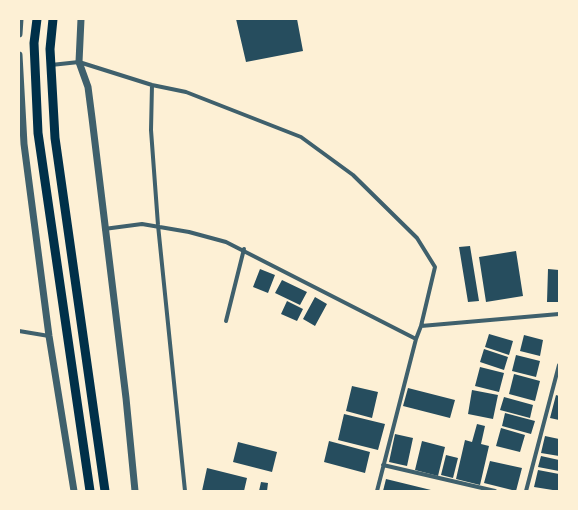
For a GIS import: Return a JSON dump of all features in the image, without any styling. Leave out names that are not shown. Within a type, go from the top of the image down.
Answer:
[{"type":"highway","points":[[37,19],[34,43],[38,133],[90,491]]},
{"type":"highway","points":[[53,19],[50,49],[57,152],[105,491]]},
{"type":"street","points":[[19,34],[20,19]]},
{"type":"street","points":[[82,19],[79,62],[89,94],[104,228],[126,398],[135,491]]},
{"type":"street","points":[[19,55],[24,144],[49,336],[74,491]]},
{"type":"street","points":[[51,66],[79,62],[152,85],[186,92],[301,137],[353,175],[417,238],[435,267],[421,326],[416,339],[377,491]]},
{"type":"street","points":[[152,85],[151,130],[158,226],[185,491]]},
{"type":"street","points":[[104,228],[142,224],[158,226],[226,242],[244,249],[416,339]]},
{"type":"street","points":[[226,321],[244,249]]},
{"type":"street","points":[[421,326],[559,314]]},
{"type":"street","points":[[19,331],[49,336]]},
{"type":"street","points":[[526,491],[559,365]]},
{"type":"street","points":[[383,465],[495,491]]},
{"type":"building","points":[[236,19],[297,19],[303,51],[246,62]]},
{"type":"building","points":[[470,246],[479,301],[468,302],[459,247]]},
{"type":"building","points":[[516,251],[523,296],[486,302],[479,257]]},
{"type":"building","points":[[260,269],[275,275],[268,293],[253,287]]},
{"type":"building","points":[[548,269],[559,270],[559,302],[547,302]]},
{"type":"building","points":[[282,280],[307,292],[300,305],[275,293]]},
{"type":"building","points":[[315,297],[327,304],[315,326],[303,319]]},
{"type":"building","points":[[287,301],[303,309],[297,321],[281,314]]},
{"type":"building","points":[[489,334],[513,341],[509,355],[485,347]]},
{"type":"building","points":[[524,335],[543,340],[540,356],[520,351]]},
{"type":"building","points":[[484,349],[508,357],[504,370],[480,362]]},
{"type":"building","points":[[516,355],[540,361],[536,377],[512,371]]},
{"type":"building","points":[[480,367],[504,373],[499,392],[475,386]]},
{"type":"building","points":[[514,374],[540,381],[535,401],[509,394]]},
{"type":"building","points":[[352,386],[378,392],[372,418],[346,411]]},
{"type":"building","points":[[408,388],[455,400],[450,418],[403,406]]},
{"type":"building","points":[[472,390],[498,395],[493,419],[468,414]]},
{"type":"building","points":[[556,395],[559,396],[559,420],[550,418]]},
{"type":"building","points":[[504,397],[533,405],[530,418],[500,410]]},
{"type":"building","points":[[505,413],[535,421],[531,434],[502,426]]},
{"type":"building","points":[[344,414],[385,424],[378,450],[338,440]]},
{"type":"building","points":[[477,424],[485,426],[481,444],[489,446],[480,485],[456,479],[465,440],[472,442]]},
{"type":"building","points":[[501,428],[525,435],[520,452],[496,446]]},
{"type":"building","points":[[395,434],[413,438],[407,466],[389,462]]},
{"type":"building","points":[[545,436],[559,439],[559,456],[541,453]]},
{"type":"building","points":[[329,441],[370,452],[365,473],[324,462]]},
{"type":"building","points":[[422,441],[445,447],[438,476],[415,470]]},
{"type":"building","points":[[238,442],[277,452],[272,472],[233,462]]},
{"type":"building","points":[[446,455],[458,458],[453,478],[441,475]]},
{"type":"building","points":[[541,456],[559,460],[559,471],[538,467]]},
{"type":"building","points":[[490,461],[522,468],[516,491],[484,483]]},
{"type":"building","points":[[207,468],[247,478],[244,491],[202,491]]},
{"type":"building","points":[[538,470],[559,474],[559,491],[534,487]]},
{"type":"building","points":[[386,479],[431,490],[431,491],[383,491]]},
{"type":"building","points":[[261,482],[268,483],[267,491],[259,491]]}]
